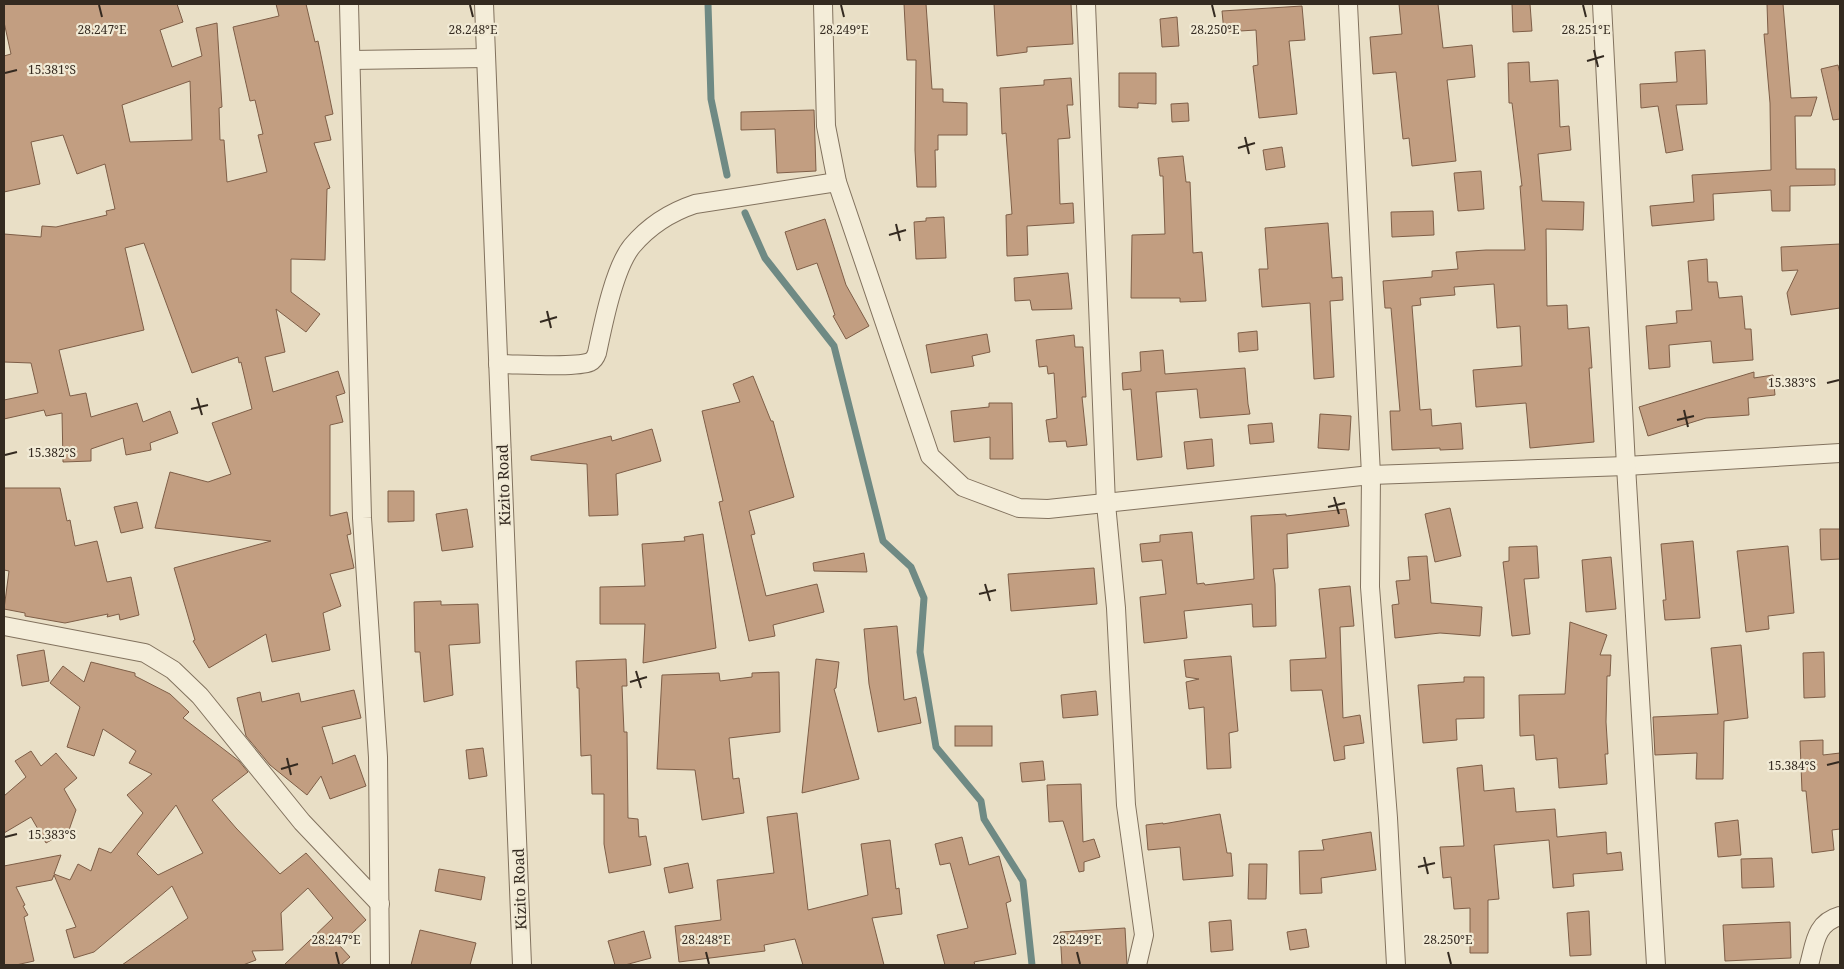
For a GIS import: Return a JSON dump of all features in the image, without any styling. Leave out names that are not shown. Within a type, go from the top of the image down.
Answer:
[{"type":"street","points":[[349,4],[362,518],[378,757],[380,965]]},
{"type":"street","name":"Kizito Road","points":[[484,4],[522,965]]},
{"type":"street","points":[[823,4],[826,126],[837,182],[930,456],[963,486],[1019,508],[1048,509],[1371,475],[1626,466],[1840,453]]},
{"type":"street","points":[[1086,4],[1106,504],[1116,608],[1126,805],[1144,936],[1136,965]]},
{"type":"street","points":[[1348,4],[1371,475],[1370,587],[1388,818],[1396,965]]},
{"type":"street","points":[[1602,4],[1626,466],[1656,965]]},
{"type":"street","points":[[350,60],[486,58]]},
{"type":"street","points":[[498,364],[569,364],[590,362],[595,358],[606,312],[619,272],[631,247],[653,227],[676,211],[695,204],[837,182]]},
{"type":"street","points":[[4,626],[145,654],[173,670],[200,696],[302,822],[380,904]]},
{"type":"street","points":[[1808,965],[1820,927],[1830,919],[1840,916]]},
{"type":"building","points":[[4,4],[177,4],[183,22],[160,30],[172,67],[202,56],[196,28],[217,23],[222,107],[219,108],[220,140],[224,140],[227,182],[267,172],[258,135],[263,134],[255,100],[250,101],[233,27],[279,16],[276,4],[306,4],[315,42],[318,41],[333,114],[325,116],[331,140],[314,143],[330,188],[327,189],[325,260],[291,259],[291,292],[320,314],[306,332],[276,309],[285,352],[265,357],[273,392],[338,371],[345,393],[336,396],[343,422],[330,425],[330,516],[347,512],[351,534],[347,535],[354,568],[330,574],[341,606],[323,613],[330,650],[272,662],[266,634],[209,668],[193,641],[195,640],[174,568],[271,541],[155,528],[170,472],[208,482],[231,474],[212,423],[252,409],[241,362],[239,363],[238,357],[192,373],[144,243],[125,248],[144,330],[59,350],[70,396],[86,393],[91,417],[137,403],[143,422],[170,411],[178,433],[150,443],[151,450],[126,455],[123,438],[91,449],[91,461],[63,462],[62,413],[46,416],[44,410],[4,419],[4,400],[38,393],[31,363],[4,362],[4,234],[41,237],[42,226],[56,227],[107,215],[106,211],[115,209],[105,164],[77,174],[63,135],[31,142],[40,184],[4,192],[4,56],[11,54],[4,22]],"holes":[[[190,81],[192,140],[130,142],[122,105]]]},
{"type":"building","points":[[904,4],[926,4],[932,89],[943,89],[943,102],[967,103],[967,135],[938,135],[938,150],[935,150],[936,187],[917,187],[915,150],[916,60],[907,60]]},
{"type":"building","points":[[994,4],[1071,4],[1073,44],[1027,47],[1027,52],[997,56]]},
{"type":"building","points":[[1399,4],[1438,4],[1443,48],[1472,45],[1475,77],[1447,80],[1456,161],[1412,166],[1409,138],[1403,139],[1396,72],[1373,74],[1370,37],[1402,34]]},
{"type":"building","points":[[1512,4],[1530,4],[1532,31],[1513,32]]},
{"type":"building","points":[[1767,4],[1783,4],[1791,98],[1817,97],[1811,116],[1795,116],[1796,169],[1835,169],[1835,185],[1790,186],[1790,211],[1772,211],[1771,190],[1713,194],[1714,220],[1652,226],[1650,206],[1694,202],[1692,175],[1771,170],[1770,103],[1764,34],[1768,34]]},
{"type":"building","points":[[1302,6],[1305,40],[1289,41],[1297,114],[1259,118],[1253,66],[1258,65],[1256,30],[1224,32],[1222,11]]},
{"type":"building","points":[[1177,17],[1179,46],[1162,47],[1160,19]]},
{"type":"building","points":[[1705,50],[1707,104],[1676,105],[1683,150],[1666,153],[1658,106],[1641,108],[1640,84],[1677,82],[1675,52]]},
{"type":"building","points":[[1529,62],[1530,82],[1558,80],[1560,127],[1569,126],[1571,150],[1538,154],[1542,201],[1584,202],[1583,230],[1546,229],[1547,306],[1567,305],[1568,329],[1589,327],[1592,368],[1589,368],[1594,442],[1530,448],[1526,403],[1476,407],[1473,370],[1522,366],[1520,326],[1497,328],[1494,284],[1454,287],[1455,295],[1420,298],[1421,305],[1412,306],[1420,410],[1431,409],[1432,426],[1461,423],[1463,449],[1392,450],[1390,411],[1400,411],[1391,308],[1385,308],[1383,281],[1432,277],[1432,271],[1458,269],[1456,252],[1525,250],[1520,186],[1522,186],[1512,103],[1509,103],[1508,63]]},
{"type":"building","points":[[1838,65],[1840,74],[1840,119],[1833,120],[1821,69]]},
{"type":"building","points":[[1119,73],[1156,73],[1156,104],[1138,103],[1138,108],[1119,107]]},
{"type":"building","points":[[1071,78],[1073,105],[1067,105],[1070,138],[1058,139],[1060,204],[1073,203],[1074,223],[1027,226],[1028,255],[1007,256],[1006,215],[1012,214],[1006,133],[1002,134],[1000,88],[1044,85],[1044,80]]},
{"type":"building","points":[[1188,103],[1189,121],[1172,122],[1171,104]]},
{"type":"building","points":[[814,110],[816,171],[777,173],[775,129],[741,130],[741,112]]},
{"type":"building","points":[[1282,147],[1285,167],[1266,170],[1263,150]]},
{"type":"building","points":[[1183,156],[1186,182],[1190,182],[1193,253],[1202,252],[1206,301],[1180,302],[1180,298],[1131,298],[1132,235],[1165,234],[1163,176],[1160,176],[1158,158]]},
{"type":"building","points":[[1481,171],[1484,209],[1458,211],[1454,173]]},
{"type":"building","points":[[1433,211],[1434,235],[1392,237],[1391,212]]},
{"type":"building","points":[[944,217],[946,258],[916,259],[914,222],[926,221],[926,218]]},
{"type":"building","points":[[825,219],[846,285],[869,326],[846,339],[833,316],[835,315],[817,263],[797,270],[785,232]]},
{"type":"building","points":[[1328,223],[1332,278],[1342,277],[1343,300],[1330,301],[1334,377],[1314,379],[1310,303],[1262,307],[1259,269],[1268,269],[1265,228]]},
{"type":"building","points":[[1840,244],[1840,308],[1791,315],[1787,293],[1798,270],[1782,271],[1781,247]]},
{"type":"building","points":[[1707,259],[1708,282],[1717,282],[1719,298],[1742,296],[1745,329],[1751,329],[1753,360],[1713,363],[1711,341],[1669,345],[1670,367],[1649,369],[1646,326],[1677,323],[1676,311],[1692,310],[1688,261]]},
{"type":"building","points":[[1068,273],[1072,309],[1032,310],[1030,300],[1015,301],[1014,278]]},
{"type":"building","points":[[1257,331],[1258,350],[1239,352],[1238,333]]},
{"type":"building","points":[[987,334],[990,352],[972,356],[974,366],[931,373],[926,345]]},
{"type":"building","points":[[1074,335],[1075,347],[1083,347],[1086,397],[1082,397],[1087,445],[1067,447],[1066,441],[1049,442],[1046,420],[1057,418],[1054,373],[1048,374],[1047,366],[1039,367],[1036,340]]},
{"type":"building","points":[[1163,350],[1165,374],[1245,368],[1250,414],[1200,418],[1197,389],[1156,392],[1162,457],[1137,460],[1131,389],[1123,390],[1122,373],[1141,371],[1140,352]]},
{"type":"building","points":[[1754,372],[1754,378],[1773,375],[1775,395],[1748,398],[1749,415],[1706,418],[1648,436],[1639,407]]},
{"type":"building","points":[[753,376],[771,421],[773,421],[794,497],[749,511],[755,534],[751,535],[766,596],[817,584],[824,612],[773,625],[775,636],[749,641],[719,502],[723,501],[702,411],[740,402],[733,384]]},
{"type":"building","points":[[989,403],[1012,403],[1013,459],[990,459],[990,437],[954,442],[951,411],[989,407]]},
{"type":"building","points":[[1320,414],[1351,416],[1349,450],[1318,448]]},
{"type":"building","points":[[1272,423],[1274,442],[1250,444],[1248,425]]},
{"type":"building","points":[[652,429],[661,461],[616,474],[618,515],[589,516],[587,464],[531,460],[531,456],[611,436],[612,441]]},
{"type":"building","points":[[1212,439],[1214,466],[1187,469],[1184,442]]},
{"type":"building","points":[[4,488],[60,488],[67,521],[70,520],[75,546],[97,541],[107,582],[131,577],[139,615],[120,620],[119,614],[107,617],[108,614],[65,623],[25,616],[25,613],[4,609],[9,571],[4,570]]},
{"type":"building","points":[[388,491],[414,491],[414,521],[388,522]]},
{"type":"building","points":[[137,502],[143,528],[121,533],[114,507]]},
{"type":"building","points":[[1450,508],[1461,556],[1435,562],[1425,514]]},
{"type":"building","points":[[467,509],[473,547],[442,551],[436,514]]},
{"type":"building","points":[[1346,509],[1349,526],[1287,534],[1288,568],[1273,569],[1276,626],[1253,627],[1252,604],[1184,611],[1187,638],[1144,643],[1140,597],[1166,594],[1162,560],[1142,562],[1140,544],[1160,542],[1160,535],[1192,532],[1197,584],[1204,583],[1205,585],[1254,579],[1251,516],[1286,514],[1286,516]]},
{"type":"building","points":[[1820,529],[1840,529],[1840,559],[1821,560]]},
{"type":"building","points":[[703,534],[716,648],[643,663],[645,624],[600,624],[600,587],[645,586],[642,544],[685,541],[684,537]]},
{"type":"building","points":[[1693,541],[1700,618],[1665,620],[1663,600],[1666,600],[1661,544]]},
{"type":"building","points":[[1537,546],[1539,578],[1524,579],[1530,634],[1512,636],[1503,562],[1509,561],[1509,547]]},
{"type":"building","points":[[1788,546],[1794,613],[1768,616],[1769,629],[1746,632],[1737,551]]},
{"type":"building","points":[[864,553],[867,572],[814,571],[813,563]]},
{"type":"building","points":[[1427,556],[1431,603],[1482,607],[1480,636],[1440,633],[1395,638],[1392,605],[1399,604],[1396,581],[1410,580],[1408,557]]},
{"type":"building","points":[[1611,557],[1616,609],[1586,612],[1582,560]]},
{"type":"building","points":[[1094,568],[1097,604],[1011,611],[1008,574]]},
{"type":"building","points":[[1350,586],[1354,626],[1340,627],[1343,718],[1360,715],[1364,743],[1344,746],[1345,759],[1334,761],[1322,690],[1291,691],[1290,660],[1326,658],[1319,589]]},
{"type":"building","points":[[441,601],[441,605],[478,604],[480,643],[449,645],[453,695],[424,702],[420,652],[415,652],[414,602]]},
{"type":"building","points":[[1570,622],[1607,635],[1600,655],[1611,655],[1610,676],[1607,676],[1606,722],[1608,754],[1605,754],[1607,784],[1559,788],[1557,758],[1536,760],[1534,735],[1520,736],[1519,695],[1565,694]]},
{"type":"building","points":[[897,626],[904,700],[916,697],[921,723],[878,732],[869,684],[864,629]]},
{"type":"building","points":[[1741,645],[1748,718],[1724,721],[1723,779],[1696,779],[1697,753],[1655,755],[1653,717],[1718,714],[1711,648]]},
{"type":"building","points":[[44,650],[49,681],[22,686],[17,655]]},
{"type":"building","points":[[1824,652],[1825,697],[1804,698],[1803,653]]},
{"type":"building","points":[[1231,656],[1238,731],[1229,733],[1231,768],[1207,769],[1204,707],[1189,709],[1186,682],[1199,679],[1186,677],[1184,660]]},
{"type":"building","points":[[626,659],[627,686],[622,686],[624,732],[627,732],[628,818],[638,819],[639,837],[646,836],[651,865],[609,873],[604,844],[604,794],[592,794],[591,755],[581,756],[579,688],[577,688],[576,661]]},
{"type":"building","points":[[816,659],[839,662],[836,688],[834,689],[859,779],[802,793]]},
{"type":"building","points":[[91,662],[135,673],[135,676],[170,694],[189,712],[183,718],[239,761],[248,772],[212,800],[280,874],[306,853],[366,920],[339,945],[350,957],[341,965],[284,965],[333,918],[308,888],[281,913],[283,950],[252,951],[256,960],[243,965],[122,965],[188,918],[172,886],[94,952],[74,958],[66,930],[76,927],[54,875],[52,880],[16,887],[28,915],[24,917],[34,961],[16,965],[4,965],[4,866],[61,855],[54,874],[70,880],[78,864],[91,871],[99,848],[111,853],[143,813],[127,795],[152,774],[129,763],[136,751],[103,729],[94,756],[67,747],[80,707],[50,683],[63,666],[84,682]],"holes":[[[176,805],[203,853],[158,875],[137,854]]]},
{"type":"building","points":[[779,672],[780,732],[729,738],[733,779],[739,778],[744,813],[702,820],[695,770],[657,769],[662,675],[719,673],[720,681],[752,677],[752,673]]},
{"type":"building","points":[[1464,677],[1484,677],[1484,718],[1456,719],[1457,740],[1423,743],[1418,685],[1464,682]]},
{"type":"building","points":[[354,690],[361,718],[322,727],[332,764],[355,755],[366,786],[330,799],[321,776],[307,795],[270,765],[246,736],[237,698],[260,692],[262,702],[299,693],[301,702]]},
{"type":"building","points":[[1096,691],[1098,715],[1063,718],[1061,695]]},
{"type":"building","points":[[955,726],[992,726],[992,746],[955,746]]},
{"type":"building","points":[[1823,740],[1823,755],[1840,753],[1840,829],[1832,830],[1834,850],[1812,853],[1806,791],[1802,791],[1800,741]]},
{"type":"building","points":[[483,748],[487,776],[469,779],[466,750]]},
{"type":"building","points":[[31,751],[41,766],[56,753],[77,778],[64,789],[76,810],[69,830],[46,843],[31,817],[4,833],[4,796],[26,777],[15,761]]},
{"type":"building","points":[[1043,761],[1045,780],[1022,782],[1020,763]]},
{"type":"building","points":[[1482,765],[1484,791],[1514,788],[1516,812],[1555,809],[1557,837],[1606,832],[1607,854],[1621,852],[1623,870],[1573,874],[1574,886],[1553,888],[1549,840],[1494,845],[1499,899],[1488,900],[1488,953],[1470,953],[1470,908],[1454,909],[1451,877],[1443,878],[1440,847],[1464,846],[1457,768]]},
{"type":"building","points":[[1081,784],[1083,842],[1094,839],[1100,857],[1084,862],[1084,871],[1079,872],[1063,821],[1049,822],[1047,785]]},
{"type":"building","points":[[797,813],[808,910],[868,895],[861,844],[890,840],[896,889],[899,888],[902,914],[872,918],[884,965],[803,965],[795,939],[764,945],[765,951],[679,962],[675,926],[721,920],[717,880],[774,873],[767,817]]},
{"type":"building","points":[[1220,814],[1227,853],[1231,853],[1233,876],[1183,880],[1180,847],[1148,850],[1146,825],[1163,824]]},
{"type":"building","points":[[1738,820],[1741,855],[1718,857],[1715,823]]},
{"type":"building","points":[[1371,832],[1376,870],[1321,878],[1322,893],[1300,894],[1299,851],[1324,850],[1322,840]]},
{"type":"building","points":[[962,837],[969,865],[999,856],[1011,901],[1006,903],[1016,954],[974,962],[975,965],[945,965],[937,935],[968,928],[950,863],[940,865],[935,844]]},
{"type":"building","points":[[1772,858],[1774,887],[1742,888],[1741,859]]},
{"type":"building","points":[[688,863],[693,888],[669,893],[664,868]]},
{"type":"building","points":[[1249,864],[1267,864],[1266,899],[1248,899]]},
{"type":"building","points":[[439,869],[485,877],[481,900],[435,891]]},
{"type":"building","points":[[1589,911],[1591,955],[1570,956],[1567,913]]},
{"type":"building","points":[[1231,920],[1233,950],[1211,952],[1209,922]]},
{"type":"building","points":[[1790,922],[1791,958],[1725,961],[1723,925]]},
{"type":"building","points":[[1125,928],[1127,965],[1062,965],[1060,932]]},
{"type":"building","points":[[1306,929],[1309,947],[1290,950],[1287,932]]},
{"type":"building","points":[[420,930],[476,943],[470,965],[411,965]]},
{"type":"building","points":[[644,931],[651,958],[625,965],[615,965],[608,941]]},
{"type":"waterway","points":[[708,4],[711,99],[727,175]]},
{"type":"waterway","points":[[745,213],[765,258],[834,346],[883,541],[911,567],[924,598],[920,652],[936,747],[981,801],[984,819],[1023,881],[1032,965]]}]
